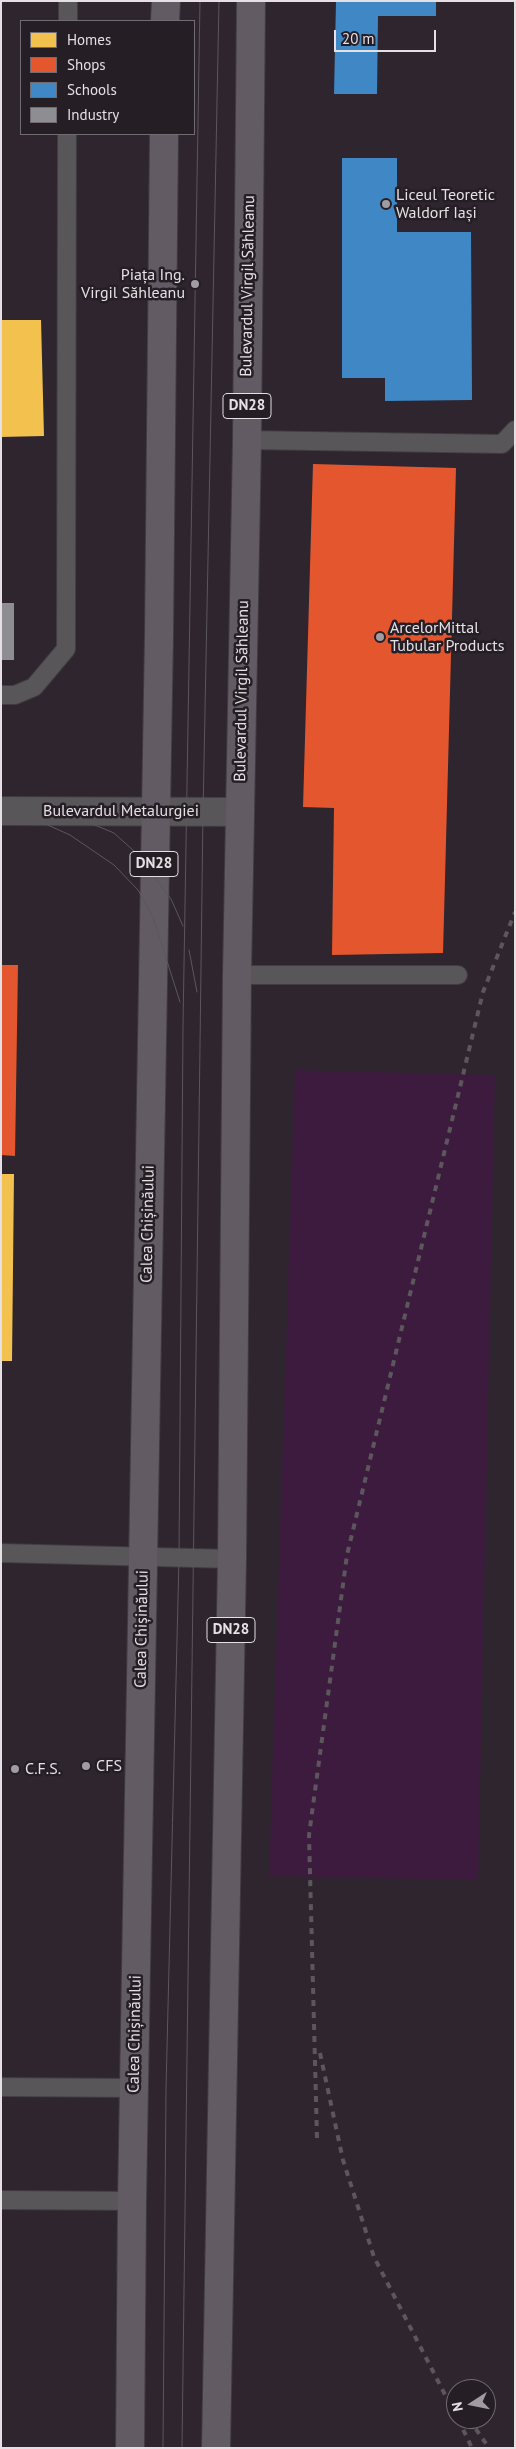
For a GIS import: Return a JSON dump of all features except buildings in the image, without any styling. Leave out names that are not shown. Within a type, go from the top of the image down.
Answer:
[{"type":"main road","points":[[166,1],[166,20]]},
{"type":"main road","name":"Bulevardul Virgil Săhleanu","points":[[240,812],[247,440],[251,1]]},
{"type":"main road","name":"DN28","points":[[155,811],[164,135]]},
{"type":"main road","name":"Bulevardul Metalurgiei","points":[[1,811],[240,812]]},
{"type":"main road","name":"Calea Chișinăului","points":[[130,2448],[132,2201],[155,811]]},
{"type":"main road","name":"DN28","points":[[216,2448],[232,1559],[240,812]]},
{"type":"lane","points":[[68,1],[68,20]]},
{"type":"lane","points":[[1,695],[15,695],[34,687],[66,649],[67,135]]},
{"type":"lane","points":[[247,440],[502,444],[515,430]]},
{"type":"lane","points":[[237,975],[458,975]]},
{"type":"lane","points":[[1,1553],[232,1559]]},
{"type":"lane","points":[[1,2087],[134,2088]]},
{"type":"lane","points":[[1,2200],[132,2201]]},
{"type":"shaded area","points":[[1,1],[515,1],[515,2448],[1,2448]]},
{"type":"shaded area","points":[[295,1070],[495,1075],[478,1880],[269,1876]]},
{"type":"tram line","points":[[163,2448],[166,2089],[179,1558],[183,1026],[200,1]]},
{"type":"tram line","points":[[182,2448],[203,812],[219,1]]},
{"type":"tram line","points":[[1,801],[61,811],[114,833],[135,852],[171,899],[183,926]]},
{"type":"tram line","points":[[1,819],[41,822],[70,835],[114,865],[138,890],[153,917],[180,1002]]},
{"type":"tram line","points":[[189,950],[197,992]]},
{"type":"railway","points":[[317,2138],[309,1835],[347,1555],[483,992],[515,912]]},
{"type":"railway","points":[[320,2053],[343,2160],[374,2257],[446,2397]]},
{"type":"railway","points":[[463,2429],[472,2448]]},
{"type":"railway","points":[[476,2429],[489,2448]]},
{"type":"place","name":"Liceul Teoretic Waldorf Iași","points":[[386,204]]},
{"type":"place","name":"Piața Ing. Virgil Săhleanu","points":[[195,284]]},
{"type":"place","name":"ArcelorMittal Tubular Products","points":[[380,637]]},
{"type":"place","name":"CFS","points":[[86,1766]]},
{"type":"place","name":"C.F.S.","points":[[15,1769]]}]
